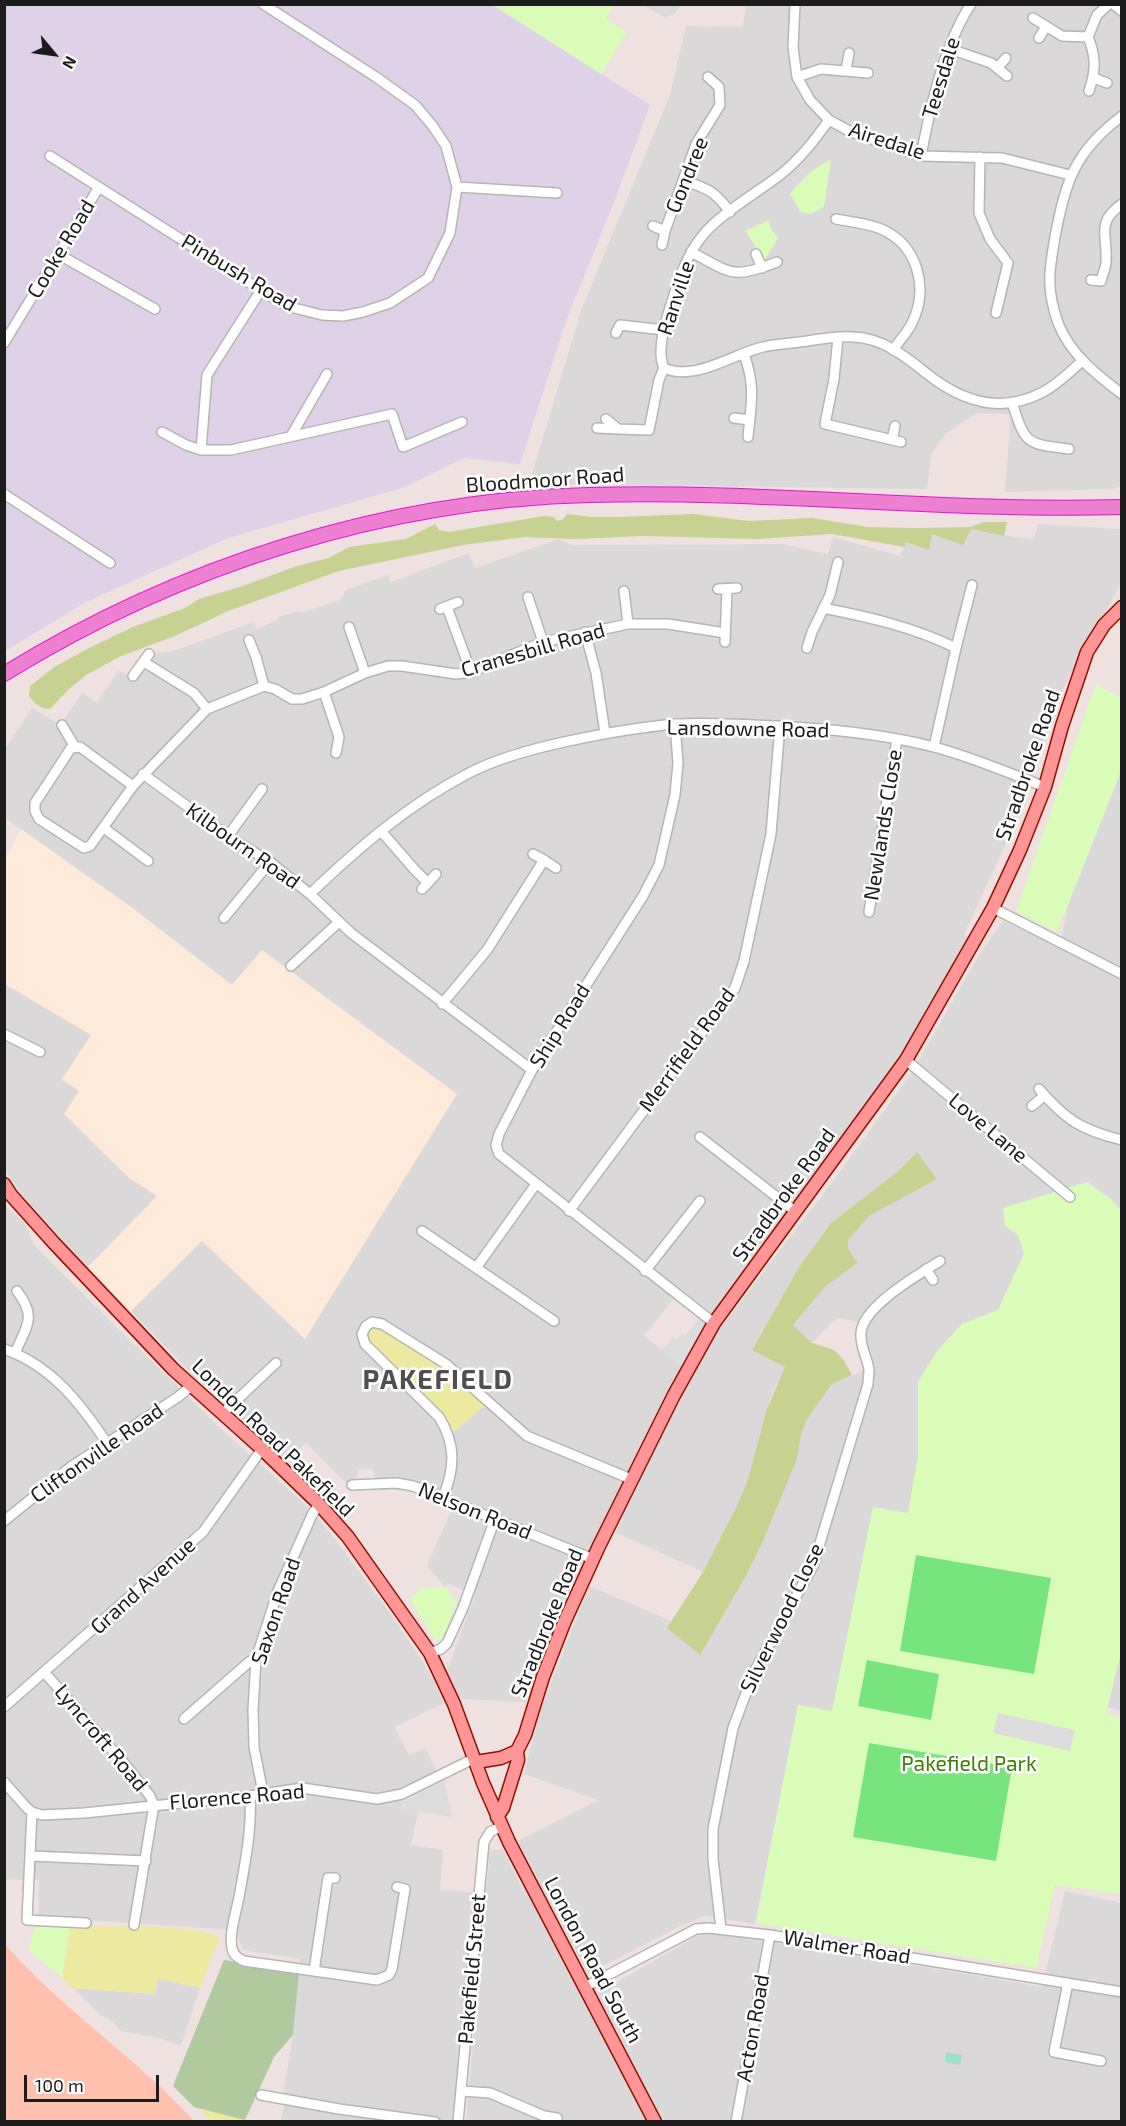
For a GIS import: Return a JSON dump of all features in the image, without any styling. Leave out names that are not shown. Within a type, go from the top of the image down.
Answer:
[{"type":"highway","name":"Bloodmoor Road","points":[[4,674],[114,614],[194,578],[258,554],[405,515],[454,507],[562,496],[657,495],[1122,507]]},
{"type":"main road","name":"Stradbroke Road","points":[[499,1822],[518,1760],[517,1751],[525,1735],[543,1677],[564,1623],[631,1479],[714,1323],[906,1060],[993,908],[1020,850],[1045,787],[1062,726],[1087,652],[1104,625],[1122,607]]},
{"type":"main road","name":"London Road Pakefield","points":[[7,1190],[82,1275],[191,1386],[320,1504],[348,1537],[430,1653],[454,1704],[499,1822]]},
{"type":"main road","points":[[476,1760],[501,1758],[517,1751]]},
{"type":"main road","name":"London Road South","points":[[499,1822],[655,2121]]},
{"type":"street","name":"Pinbush Road","points":[[51,156],[286,306],[322,315],[342,316],[363,312],[390,303],[428,278],[450,233],[457,187],[446,146],[415,105],[263,4]]},
{"type":"street","name":"Airedale","points":[[795,4],[793,47],[797,76],[810,100],[829,120],[851,132],[921,156],[1002,158],[1070,175]]},
{"type":"street","name":"Teesdale","points":[[921,156],[930,107],[958,24],[971,4]]},
{"type":"street","points":[[1089,91],[1094,78],[1095,54],[1088,37],[1097,15],[1111,4],[1122,11]]},
{"type":"street","points":[[1032,18],[1062,36],[1088,37]]},
{"type":"street","points":[[1039,38],[1046,26]]},
{"type":"street","points":[[950,49],[998,67],[1006,76]]},
{"type":"street","points":[[846,70],[849,53]]},
{"type":"street","points":[[998,67],[1006,58]]},
{"type":"street","points":[[797,76],[822,69],[868,73]]},
{"type":"street","name":"Gondree","points":[[662,245],[696,144],[720,105],[722,86],[708,77]]},
{"type":"street","points":[[1094,78],[1107,82]]},
{"type":"street","points":[[1122,116],[1101,131],[1084,152],[1070,175],[1062,200],[1048,285],[1059,324],[1069,343],[1095,374],[1122,394]]},
{"type":"street","name":"Ranville","points":[[597,428],[649,430],[659,380],[664,368],[660,360],[664,330],[681,272],[691,252],[705,233],[807,152],[829,120]]},
{"type":"street","points":[[981,157],[979,213],[990,239],[1008,263]]},
{"type":"street","points":[[683,180],[711,190],[730,212]]},
{"type":"street","name":"Cooke Road","points":[[4,343],[99,187]]},
{"type":"street","points":[[457,187],[557,194]]},
{"type":"street","points":[[1100,281],[1106,262],[1104,223],[1111,212],[1122,204]]},
{"type":"street","points":[[836,219],[879,228],[894,236],[908,249],[916,263],[920,283],[918,306],[912,324],[893,350]]},
{"type":"street","name":"Gondree","points":[[652,226],[665,231]]},
{"type":"street","points":[[691,252],[727,272],[744,273],[777,262]]},
{"type":"street","points":[[58,254],[155,309]]},
{"type":"street","points":[[756,254],[762,268]]},
{"type":"street","points":[[1008,263],[1020,262]]},
{"type":"street","points":[[996,313],[1008,263]]},
{"type":"street","points":[[201,450],[207,375],[261,290]]},
{"type":"street","points":[[616,315],[618,329],[664,330]]},
{"type":"street","points":[[664,368],[674,373],[700,369],[762,347],[854,337],[875,341],[893,350],[952,392],[982,402],[1012,402],[1042,392],[1062,379],[1082,361]]},
{"type":"street","points":[[838,338],[834,379],[825,429],[896,441],[895,426]]},
{"type":"street","points":[[744,354],[751,373],[753,389],[748,437]]},
{"type":"street","points":[[291,436],[327,374]]},
{"type":"street","points":[[1012,402],[1022,432],[1029,440],[1037,445],[1058,442],[1069,448]]},
{"type":"street","points":[[162,432],[201,450],[231,450],[392,414],[403,447],[462,422]]},
{"type":"street","points":[[606,418],[618,429]]},
{"type":"street","points":[[734,418],[749,420]]},
{"type":"street","points":[[4,494],[110,563]]},
{"type":"street","points":[[812,644],[823,608],[830,596],[835,564]]},
{"type":"street","name":"Cranesbill Road","points":[[264,686],[275,689],[292,699],[302,699],[388,666],[456,674],[471,672],[543,642],[628,624],[668,624],[725,638],[722,589],[737,588]]},
{"type":"street","name":"Cranesbill Road","points":[[626,590],[628,624]]},
{"type":"street","points":[[934,747],[956,648],[974,592]]},
{"type":"street","points":[[528,597],[543,642]]},
{"type":"street","points":[[458,602],[443,608],[471,672]]},
{"type":"street","points":[[823,608],[873,618],[921,632],[956,648]]},
{"type":"street","points":[[349,627],[365,673]]},
{"type":"street","points":[[585,632],[596,673],[605,733]]},
{"type":"street","points":[[133,786],[80,747],[71,748],[35,803],[35,811],[39,819],[84,848],[90,846],[143,774],[207,709],[264,686],[249,640]]},
{"type":"street","points":[[134,676],[147,658],[194,693],[207,709]]},
{"type":"street","points":[[324,692],[339,737],[336,753]]},
{"type":"street","name":"Lansdowne Road","points":[[310,894],[346,859],[381,831],[428,796],[471,772],[532,749],[605,733],[675,724],[780,726],[847,731],[934,747],[972,758],[1045,787]]},
{"type":"street","name":"Ship Road","points":[[675,724],[678,763],[675,795],[659,865],[643,896],[532,1071],[495,1145],[499,1154],[569,1211],[714,1323]]},
{"type":"street","points":[[62,725],[75,747]]},
{"type":"street","name":"Merrifield Road","points":[[569,1211],[735,988],[744,961],[771,834],[780,726]]},
{"type":"street","name":"Newlands Close","points":[[869,912],[897,739]]},
{"type":"street","name":"Kilbourn Road","points":[[143,774],[228,836],[270,862],[310,894],[339,922],[442,1004],[532,1071]]},
{"type":"street","points":[[228,836],[262,789]]},
{"type":"street","points":[[104,828],[148,861]]},
{"type":"street","points":[[381,831],[414,869],[425,886],[436,874]]},
{"type":"street","points":[[533,854],[556,868]]},
{"type":"street","points":[[442,1004],[487,950],[544,860]]},
{"type":"street","points":[[224,918],[270,862]]},
{"type":"street","points":[[993,908],[1122,974]]},
{"type":"street","points":[[291,966],[339,922]]},
{"type":"street","points":[[4,1034],[40,1052]]},
{"type":"street","name":"Love Lane","points":[[906,1060],[1070,1197]]},
{"type":"street","points":[[1032,1106],[1042,1092],[1066,1118],[1093,1133],[1122,1140]]},
{"type":"street","points":[[700,1137],[796,1212]]},
{"type":"street","points":[[476,1268],[536,1184]]},
{"type":"street","points":[[645,1271],[700,1201]]},
{"type":"street","points":[[422,1231],[554,1321]]},
{"type":"street","name":"Silverwood Close","points":[[722,1929],[712,1859],[712,1829],[733,1728],[754,1672],[803,1585],[818,1552],[868,1384],[869,1369],[861,1349],[861,1330],[877,1305],[940,1261]]},
{"type":"street","points":[[926,1269],[933,1280]]},
{"type":"street","points":[[15,1353],[30,1318],[27,1305],[17,1291]]},
{"type":"street","points":[[443,1497],[450,1481],[453,1464],[446,1427],[439,1417],[365,1344],[362,1334],[366,1326],[372,1322],[382,1324],[446,1364],[527,1436],[631,1479]]},
{"type":"street","points":[[4,1349],[15,1353],[48,1374],[68,1390],[83,1407],[107,1443]]},
{"type":"street","points":[[222,1414],[276,1363]]},
{"type":"street","name":"Cliftonville Road","points":[[4,1521],[43,1488],[191,1386]]},
{"type":"street","name":"Grand Avenue","points":[[4,1707],[203,1532],[262,1449]]},
{"type":"street","name":"Nelson Road","points":[[352,1485],[396,1483],[413,1486],[593,1559]]},
{"type":"street","name":"Saxon Road","points":[[263,1793],[254,1747],[253,1710],[256,1659],[278,1591],[312,1515],[320,1504]]},
{"type":"street","points":[[430,1653],[441,1649],[447,1643],[463,1608],[495,1519]]},
{"type":"street","points":[[184,1719],[249,1662],[256,1659]]},
{"type":"street","name":"Lyncroft Road","points":[[45,1673],[128,1768],[150,1796],[154,1805]]},
{"type":"street","name":"Florence Road","points":[[32,1812],[42,1815],[84,1813],[250,1796],[302,1788],[377,1799],[389,1798],[476,1760]]},
{"type":"street","points":[[4,1782],[32,1812],[27,1920],[87,1923]]},
{"type":"street","points":[[250,1796],[248,1836],[232,1934],[234,1954],[244,1960],[377,1980],[383,1979],[392,1969],[404,1888]]},
{"type":"street","points":[[134,1925],[154,1805]]},
{"type":"street","name":"Pakefield Street","points":[[458,2121],[484,1842],[499,1822]]},
{"type":"street","points":[[31,1856],[146,1861]]},
{"type":"street","points":[[314,1971],[328,1877]]},
{"type":"street","name":"Walmer Road","points":[[585,1987],[696,1929],[708,1928],[770,1935],[1122,1992]]},
{"type":"street","name":"Acton Road","points":[[736,2121],[770,1935]]},
{"type":"street","points":[[1068,1983],[1054,2052],[1101,2061]]},
{"type":"street","points":[[462,2091],[490,2093],[544,2116],[557,2118]]},
{"type":"street","points":[[261,2095],[339,2109],[435,2121]]},
{"type":"street","points":[[531,2110],[535,2100]]},
{"type":"shaded area","points":[[681,4],[673,15],[664,17],[643,5]]},
{"type":"shaded area","points":[[4,5],[493,5],[650,105],[615,200],[567,318],[520,464],[464,458],[402,488],[228,538],[86,602],[5,651]]},
{"type":"shaded area","points":[[746,5],[1121,5],[1121,486],[1112,489],[1005,492],[1011,414],[977,413],[945,434],[931,455],[927,489],[529,484],[582,308],[670,95],[686,26],[743,27]]},
{"type":"shaded area","points":[[567,514],[620,517],[693,514],[749,521],[812,518],[868,527],[913,528],[970,527],[984,522],[1007,522],[1004,536],[971,529],[963,545],[932,534],[929,550],[906,542],[904,547],[832,534],[758,539],[643,536],[575,539],[525,537],[463,545],[339,571],[228,611],[175,636],[121,656],[86,675],[50,709],[38,705],[29,696],[30,686],[56,666],[133,627],[185,608],[199,599],[297,566],[329,558],[349,547],[406,539],[435,524],[439,530],[449,532],[544,516],[554,517],[557,521],[563,519]]},
{"type":"shaded area","points":[[1038,524],[1121,529],[1121,585],[1087,641],[1061,694],[1021,812],[964,934],[968,937],[904,1050],[861,1114],[712,1313],[681,1289],[644,1336],[682,1365],[628,1470],[574,1584],[526,1702],[460,1699],[447,1671],[475,1595],[448,1584],[445,1587],[427,1566],[457,1497],[425,1484],[378,1480],[372,1469],[359,1470],[355,1479],[348,1485],[306,1443],[287,1461],[191,1373],[131,1311],[202,1241],[305,1339],[262,950],[232,985],[131,907],[5,818],[5,749],[32,708],[60,725],[82,693],[97,703],[118,671],[127,675],[147,647],[156,653],[174,651],[254,622],[257,629],[278,620],[278,617],[340,600],[346,590],[388,575],[391,582],[469,553],[475,568],[559,539],[571,545],[783,544],[828,554],[833,537],[900,556],[906,541],[932,534],[970,529],[1034,539]]},
{"type":"shaded area","points":[[1121,771],[1121,1211],[1111,1199],[1018,1235],[1024,1254],[998,1310],[962,1325],[938,1350],[918,1382],[918,1457],[908,1514],[873,1507],[832,1712],[798,1705],[755,1924],[705,1916],[678,1927],[588,1974],[518,1841],[598,1800],[524,1774],[541,1709],[589,1586],[671,1621],[668,1628],[700,1655],[763,1541],[797,1459],[801,1434],[807,1419],[832,1384],[874,1366],[866,1342],[869,1324],[839,1318],[834,1320],[812,1343],[793,1325],[835,1278],[848,1248],[848,1240],[869,1216],[937,1179],[917,1152],[897,1172],[831,1223],[799,1267],[752,1349],[785,1367],[771,1396],[748,1479],[738,1504],[703,1572],[615,1532],[647,1461],[718,1331],[833,1181],[911,1074],[978,957],[1003,921],[1060,948],[1068,905]]},
{"type":"shaded area","points":[[21,829],[131,907],[232,985],[262,950],[457,1094],[305,1339],[202,1241],[131,1311],[88,1267],[157,1196],[129,1178],[64,1114],[79,1091],[62,1079],[91,1035],[5,984],[5,859]]},
{"type":"shaded area","points":[[4,984],[92,1035],[62,1080],[79,1091],[129,1178],[157,1196],[88,1267],[24,1198],[5,1170]]},
{"type":"shaded area","points":[[917,1152],[937,1179],[869,1216],[848,1240],[848,1248],[857,1263],[825,1287],[793,1325],[812,1343],[834,1350],[843,1359],[852,1375],[832,1384],[807,1419],[801,1434],[797,1459],[763,1541],[700,1655],[667,1628],[703,1572],[738,1504],[748,1479],[767,1409],[785,1367],[752,1350],[799,1267],[831,1223],[897,1172]]},
{"type":"shaded area","points":[[4,1205],[25,1223],[34,1245],[72,1283],[221,1429],[307,1506],[390,1613],[426,1667],[445,1703],[394,1727],[409,1755],[426,1749],[436,1771],[404,1787],[403,1808],[418,1811],[411,1845],[443,1850],[440,1890],[472,1892],[455,2121],[281,2121],[293,2035],[300,1959],[243,1950],[235,1930],[38,1917],[39,1879],[5,1880]]},
{"type":"shaded area","points":[[699,1318],[705,1323],[682,1365],[662,1350],[673,1337],[677,1340],[682,1334],[685,1336]]},
{"type":"shaded area","points":[[378,1325],[449,1369],[486,1405],[452,1433],[366,1338],[366,1332],[370,1326]]},
{"type":"shaded area","points":[[1121,1648],[1121,1711],[1108,1707]]},
{"type":"shaded area","points":[[998,1713],[1075,1730],[1070,1751],[993,1733]]},
{"type":"shaded area","points":[[444,1781],[452,1817],[403,1809],[404,1801]]},
{"type":"shaded area","points":[[503,1849],[522,1888],[526,1886],[647,2121],[466,2122],[490,1850]]},
{"type":"shaded area","points":[[1065,1891],[1121,1903],[1121,2121],[663,2121],[597,1994],[704,1932],[755,1938],[1042,1987]]},
{"type":"shaded area","points":[[70,1926],[169,1928],[206,1933],[219,1937],[219,1940],[200,1988],[158,1979],[155,1994],[71,1988],[62,1977]]},
{"type":"shaded area","points":[[224,1960],[299,1972],[293,2035],[274,2057],[245,2120],[194,2107],[173,2086]]},
{"type":"shaded area","points":[[158,1979],[200,1988],[181,2046],[160,2038],[121,2031],[109,2019],[100,2015],[74,1988],[155,1994]]},
{"type":"shaded area","points":[[946,2052],[962,2055],[960,2065],[945,2062]]},
{"type":"shaded area","points":[[198,2108],[245,2120],[247,2121],[210,2121]]},
{"type":"sand","points":[[4,1943],[50,1990],[148,2075],[194,2121],[5,2121]]},
{"type":"green space","points":[[493,5],[613,5],[606,19],[627,32],[601,74]]},
{"type":"green space","points":[[831,160],[824,207],[811,214],[801,212],[790,194],[813,170]]},
{"type":"green space","points":[[769,220],[770,227],[778,238],[765,260],[745,231]]},
{"type":"green space","points":[[1096,684],[1121,698],[1121,771],[1057,932],[1016,911]]},
{"type":"green space","name":"Pakefield Park","points":[[1087,1182],[1111,1199],[1122,1211],[1122,1648],[1106,1714],[1121,1717],[1121,1894],[1055,1885],[1036,1968],[756,1923],[798,1705],[832,1711],[873,1507],[908,1513],[918,1457],[918,1382],[938,1350],[962,1324],[998,1310],[1024,1254],[1018,1235],[1005,1226],[1003,1208]]},
{"type":"green space","points":[[916,1555],[1051,1578],[1034,1674],[900,1651]]},
{"type":"green space","points":[[445,1587],[457,1602],[442,1639],[435,1640],[410,1599],[421,1588]]},
{"type":"green space","points":[[867,1660],[939,1674],[931,1720],[858,1706]]},
{"type":"green space","points":[[869,1743],[1012,1767],[996,1861],[853,1837]]},
{"type":"green space","points":[[35,1925],[70,1926],[62,1977],[29,1951]]},
{"type":"district","name":"PAKEFIELD","points":[[438,1380]]}]
